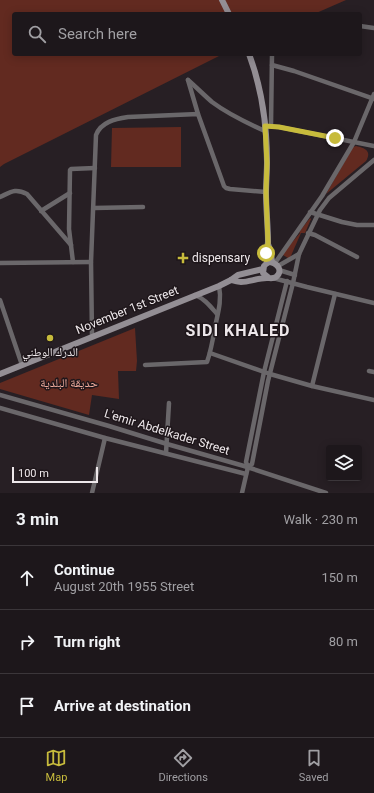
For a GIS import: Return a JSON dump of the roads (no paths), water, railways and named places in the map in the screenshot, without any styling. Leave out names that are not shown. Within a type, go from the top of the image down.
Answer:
[{"type":"main road","points":[[222,0],[228,12]]},
{"type":"main road","points":[[231,280],[240,282],[271,278],[278,275],[266,253],[268,243],[266,192],[267,127],[260,92],[250,56]]},
{"type":"main road","points":[[271,278],[263,273],[272,266]]},
{"type":"main road","name":"November 1st Street","points":[[0,374],[219,286],[238,275],[272,266]]},
{"type":"street","points":[[362,26],[374,28]]},
{"type":"street","points":[[267,127],[272,56]]},
{"type":"street","points":[[272,65],[373,97],[354,142],[322,196],[272,266]]},
{"type":"street","points":[[266,192],[230,189],[224,186],[198,114],[188,80],[218,106],[250,124],[374,146]]},
{"type":"street","points":[[92,336],[91,262],[96,135],[98,130],[105,124],[117,118],[198,114]]},
{"type":"street","points":[[242,493],[248,467],[252,464],[270,374],[299,254],[323,205],[329,198],[374,160]]},
{"type":"street","points":[[73,262],[69,229],[70,170],[95,168]]},
{"type":"street","points":[[0,197],[20,190],[27,194],[71,245]]},
{"type":"street","points":[[41,211],[70,193]]},
{"type":"street","points":[[94,208],[143,207]]},
{"type":"street","points":[[310,212],[342,222],[357,225],[374,225]]},
{"type":"street","points":[[308,233],[315,235],[356,257]]},
{"type":"street","points":[[272,266],[299,254]]},
{"type":"street","points":[[0,263],[91,262]]},
{"type":"street","points":[[272,266],[295,275]]},
{"type":"street","points":[[271,278],[374,303]]},
{"type":"street","points":[[248,467],[246,462],[264,372],[287,281]]},
{"type":"street","points":[[145,365],[207,362],[220,301],[219,286]]},
{"type":"street","points":[[312,386],[335,294]]},
{"type":"street","points":[[195,295],[207,302],[217,314]]},
{"type":"street","points":[[0,300],[22,365]]},
{"type":"street","points":[[210,353],[270,374],[312,386],[374,400]]},
{"type":"street","name":"L'emir Abdelkader Street","points":[[0,395],[248,467],[326,493]]},
{"type":"street","points":[[166,453],[169,403]]},
{"type":"street","name":"L'emir Abdelkader Street","points":[[0,408],[105,438],[246,474]]},
{"type":"street","points":[[92,493],[105,438]]},
{"type":"place","name":"dispensary","points":[[183,258]]},
{"type":"place","name":"الدرك الوطني","points":[[50,338]]},
{"type":"district","name":"SIDI KHALED","points":[[238,330]]},
{"type":"park label","name":"حديقة البلدية","points":[[69,383]]}]
